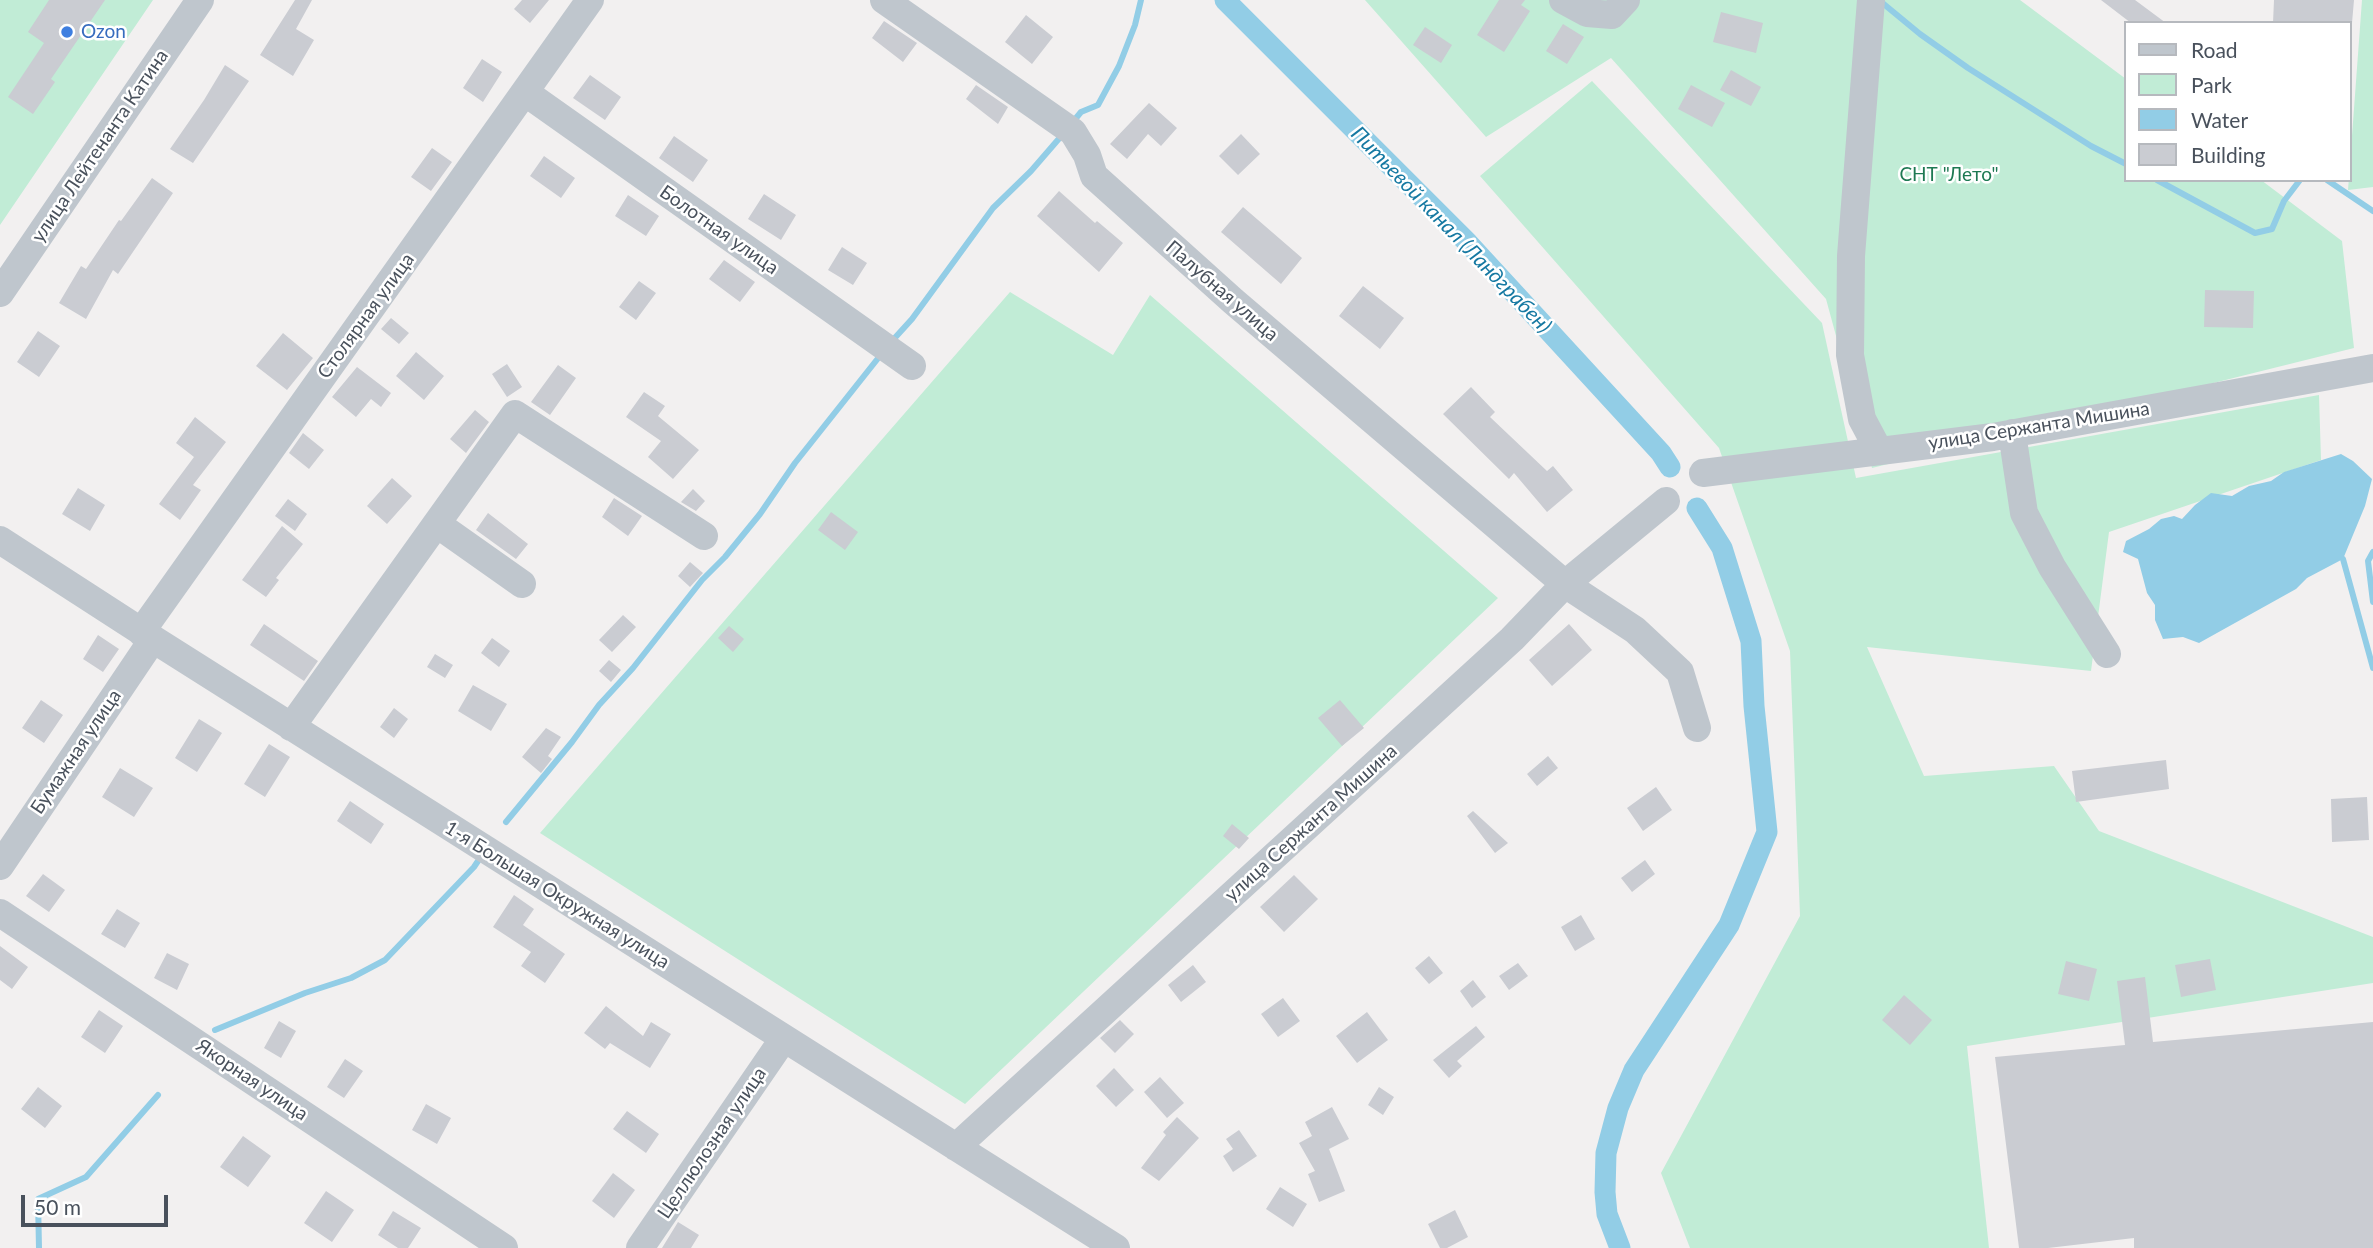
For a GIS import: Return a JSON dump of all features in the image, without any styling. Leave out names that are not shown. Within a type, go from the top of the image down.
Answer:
[{"type":"street","name":"улица Лейтенанта Катина","points":[[0,293],[200,0]]},
{"type":"street","name":"Столярная улица","points":[[147,635],[590,0]]},
{"type":"street","name":"Палубная улица","points":[[884,0],[1073,132],[1087,155],[1094,176],[1233,301],[1565,584],[1635,630],[1680,672],[1697,728]]},
{"type":"street","points":[[1563,0],[1587,13],[1619,8]]},
{"type":"street","points":[[1871,0],[1851,256],[1850,355],[1862,419],[1879,451]]},
{"type":"street","name":"Болотная улица","points":[[526,93],[912,366]]},
{"type":"street","name":"улица Сержанта Мишина","points":[[1703,473],[2012,433],[2373,368]]},
{"type":"street","points":[[291,727],[515,414],[704,536]]},
{"type":"street","points":[[2012,433],[2024,513],[2052,567],[2107,654]]},
{"type":"street","name":"улица Сержанта Мишина","points":[[956,1147],[1512,639],[1565,584],[1665,501]]},
{"type":"street","points":[[437,524],[522,584]]},
{"type":"street","name":"1-я Большая Окружная улица","points":[[0,540],[1116,1248]]},
{"type":"street","name":"Бумажная улица","points":[[0,866],[147,635]]},
{"type":"street","name":"Якорная улица","points":[[0,913],[504,1248]]},
{"type":"street","name":"Целлюлозная улица","points":[[640,1248],[784,1038]]},
{"type":"green space","points":[[0,0],[153,0],[0,225]]},
{"type":"green space","name":"СНТ \"Лето\"","points":[[1365,0],[2020,0],[2124,78],[2124,182],[2264,182],[2342,241],[2354,348],[1872,468],[1826,299],[1611,58],[1486,137]]},
{"type":"green space","points":[[2362,0],[2373,0],[2373,187],[2348,190],[2349,182],[2352,182],[2352,136]]},
{"type":"green space","points":[[1592,81],[1822,323],[1856,478],[2319,395],[2321,460],[2109,532],[2091,671],[1867,647],[1924,776],[2054,766],[2099,831],[2373,937],[2373,983],[1967,1046],[1989,1248],[1690,1248],[1661,1173],[1800,916],[1790,651],[1719,448],[1480,176]]},
{"type":"green space","points":[[1010,292],[1113,355],[1150,295],[1498,598],[965,1104],[540,833]]},
{"type":"water","points":[[2341,454],[2372,479],[2365,506],[2343,559],[2307,578],[2296,589],[2199,643],[2183,637],[2163,639],[2155,620],[2155,605],[2147,593],[2138,559],[2123,552],[2126,541],[2161,519],[2174,516],[2182,519],[2211,493],[2232,496],[2249,486],[2271,481],[2284,472]]},
{"type":"building","points":[[49,0],[105,0],[51,79],[55,82],[33,114],[8,97],[44,43],[28,32]]},
{"type":"building","points":[[295,0],[312,0],[296,29],[314,40],[293,76],[260,55]]},
{"type":"building","points":[[522,0],[549,0],[530,23],[514,9]]},
{"type":"building","points":[[1499,0],[1525,0],[1521,5],[1530,11],[1504,52],[1477,35]]},
{"type":"building","points":[[2101,0],[2135,0],[2163,21],[2128,21]]},
{"type":"building","points":[[2274,0],[2354,0],[2352,23],[2273,21]]},
{"type":"building","points":[[1721,12],[1763,23],[1756,53],[1713,42]]},
{"type":"building","points":[[1026,15],[1053,37],[1032,64],[1005,42]]},
{"type":"building","points":[[884,21],[917,43],[903,62],[872,38]]},
{"type":"building","points":[[1563,24],[1584,37],[1567,64],[1546,51]]},
{"type":"building","points":[[1425,27],[1452,45],[1441,63],[1413,45]]},
{"type":"building","points":[[482,59],[502,72],[483,102],[463,88]]},
{"type":"building","points":[[225,65],[249,81],[193,163],[170,149]]},
{"type":"building","points":[[1731,70],[1761,87],[1751,106],[1720,90]]},
{"type":"building","points":[[590,75],[621,97],[605,120],[573,98]]},
{"type":"building","points":[[976,85],[1008,107],[998,124],[966,99]]},
{"type":"building","points":[[1691,85],[1725,103],[1712,127],[1678,109]]},
{"type":"building","points":[[1149,103],[1177,128],[1161,146],[1148,134],[1127,159],[1110,144]]},
{"type":"building","points":[[1241,134],[1260,154],[1238,175],[1219,156]]},
{"type":"building","points":[[674,136],[708,160],[693,182],[659,158]]},
{"type":"building","points":[[432,148],[452,162],[431,191],[411,177]]},
{"type":"building","points":[[544,156],[575,178],[561,198],[530,176]]},
{"type":"building","points":[[152,178],[173,193],[118,274],[113,270],[86,319],[59,303],[81,266],[86,269]]},
{"type":"building","points":[[1059,191],[1095,223],[1097,221],[1123,243],[1099,272],[1037,216]]},
{"type":"building","points":[[764,194],[796,215],[781,240],[748,219]]},
{"type":"building","points":[[628,195],[659,216],[646,236],[615,216]]},
{"type":"building","points":[[1243,207],[1302,258],[1281,284],[1221,232]]},
{"type":"building","points":[[842,247],[867,263],[853,285],[828,270]]},
{"type":"building","points":[[724,260],[755,282],[740,302],[709,279]]},
{"type":"building","points":[[639,281],[656,293],[636,320],[619,307]]},
{"type":"building","points":[[1363,286],[1404,318],[1380,349],[1339,316]]},
{"type":"building","points":[[2205,290],[2254,291],[2253,328],[2204,327]]},
{"type":"building","points":[[391,318],[409,333],[399,344],[381,329]]},
{"type":"building","points":[[38,331],[60,346],[39,377],[17,362]]},
{"type":"building","points":[[283,333],[313,358],[287,390],[256,366]]},
{"type":"building","points":[[416,352],[444,376],[424,400],[396,376]]},
{"type":"building","points":[[507,364],[522,387],[507,397],[492,374]]},
{"type":"building","points":[[558,365],[576,378],[550,415],[531,402]]},
{"type":"building","points":[[357,367],[391,393],[381,407],[371,399],[356,417],[332,397]]},
{"type":"building","points":[[1471,387],[1495,412],[1490,417],[1547,471],[1553,466],[1573,490],[1547,512],[1514,473],[1509,479],[1443,414]]},
{"type":"building","points":[[644,392],[665,406],[658,416],[699,450],[673,479],[648,457],[661,441],[626,417]]},
{"type":"building","points":[[475,410],[489,422],[466,453],[450,439]]},
{"type":"building","points":[[195,417],[226,442],[193,485],[201,490],[180,520],[159,504],[194,457],[176,443]]},
{"type":"building","points":[[303,433],[324,450],[309,469],[289,453]]},
{"type":"building","points":[[392,478],[412,496],[387,524],[367,506]]},
{"type":"building","points":[[78,488],[105,505],[90,531],[62,514]]},
{"type":"building","points":[[693,489],[705,501],[696,511],[681,502]]},
{"type":"building","points":[[614,498],[642,516],[628,536],[602,517]]},
{"type":"building","points":[[288,499],[307,514],[295,531],[275,516]]},
{"type":"building","points":[[831,512],[858,532],[845,550],[818,530]]},
{"type":"building","points":[[488,513],[528,544],[516,559],[476,530]]},
{"type":"building","points":[[282,526],[303,544],[276,578],[279,580],[266,597],[242,580]]},
{"type":"building","points":[[690,562],[703,573],[690,587],[678,576]]},
{"type":"building","points":[[623,615],[636,627],[612,652],[599,640]]},
{"type":"building","points":[[264,624],[318,661],[304,681],[250,645]]},
{"type":"building","points":[[1569,624],[1592,650],[1552,686],[1529,660]]},
{"type":"building","points":[[729,626],[744,639],[733,652],[718,638]]},
{"type":"building","points":[[98,635],[119,649],[103,672],[83,659]]},
{"type":"building","points":[[492,638],[510,651],[499,667],[481,653]]},
{"type":"building","points":[[435,654],[453,665],[445,678],[427,667]]},
{"type":"building","points":[[609,660],[621,670],[611,682],[599,671]]},
{"type":"building","points":[[473,685],[507,704],[491,731],[458,711]]},
{"type":"building","points":[[41,700],[63,715],[44,743],[22,728]]},
{"type":"building","points":[[1340,700],[1364,728],[1342,746],[1318,718]]},
{"type":"building","points":[[394,708],[408,719],[394,738],[380,727]]},
{"type":"building","points":[[199,719],[222,733],[197,772],[175,758]]},
{"type":"building","points":[[546,728],[561,737],[548,756],[552,759],[541,773],[522,757]]},
{"type":"building","points":[[269,744],[290,757],[265,797],[244,784]]},
{"type":"building","points":[[1548,756],[1558,768],[1537,786],[1527,774]]},
{"type":"building","points":[[2166,760],[2169,789],[2076,802],[2072,771]]},
{"type":"building","points":[[120,768],[153,788],[134,817],[102,797]]},
{"type":"building","points":[[1656,787],[1672,810],[1643,831],[1627,808]]},
{"type":"building","points":[[2367,797],[2369,840],[2332,842],[2331,799]]},
{"type":"building","points":[[350,801],[384,824],[371,844],[337,821]]},
{"type":"building","points":[[1473,811],[1508,843],[1495,853],[1467,816]]},
{"type":"building","points":[[1232,824],[1249,838],[1239,849],[1223,836]]},
{"type":"building","points":[[1645,860],[1655,874],[1632,892],[1621,878]]},
{"type":"building","points":[[43,874],[65,890],[49,912],[26,896]]},
{"type":"building","points":[[1294,875],[1318,899],[1284,932],[1260,907]]},
{"type":"building","points":[[514,895],[534,909],[523,925],[565,954],[545,983],[521,966],[531,952],[493,927]]},
{"type":"building","points":[[117,909],[140,923],[125,948],[101,934]]},
{"type":"building","points":[[1581,915],[1595,939],[1575,951],[1561,927]]},
{"type":"building","points":[[0,946],[28,967],[12,989],[0,980]]},
{"type":"building","points":[[167,953],[189,964],[177,990],[154,978]]},
{"type":"building","points":[[1429,956],[1443,973],[1429,984],[1415,968]]},
{"type":"building","points":[[2210,959],[2216,990],[2181,997],[2175,965]]},
{"type":"building","points":[[2066,961],[2097,969],[2089,1001],[2058,994]]},
{"type":"building","points":[[1518,963],[1528,976],[1509,990],[1499,976]]},
{"type":"building","points":[[1193,965],[1206,982],[1181,1002],[1168,985]]},
{"type":"building","points":[[2145,977],[2153,1042],[2373,1022],[2373,1248],[2134,1248],[2134,1238],[2048,1248],[2019,1248],[1995,1057],[2125,1045],[2117,981]]},
{"type":"building","points":[[1473,980],[1486,997],[1472,1008],[1460,991]]},
{"type":"building","points":[[1904,995],[1932,1020],[1910,1045],[1882,1020]]},
{"type":"building","points":[[1283,998],[1300,1021],[1278,1037],[1261,1014]]},
{"type":"building","points":[[606,1006],[643,1036],[651,1022],[671,1034],[650,1068],[610,1043],[605,1049],[584,1033]]},
{"type":"building","points":[[99,1010],[123,1026],[105,1053],[81,1037]]},
{"type":"building","points":[[1367,1012],[1388,1040],[1357,1063],[1336,1036]]},
{"type":"building","points":[[1120,1020],[1134,1034],[1115,1053],[1100,1038]]},
{"type":"building","points":[[279,1021],[296,1031],[281,1058],[264,1048]]},
{"type":"building","points":[[1476,1026],[1485,1037],[1457,1061],[1462,1066],[1449,1078],[1433,1060]]},
{"type":"building","points":[[345,1059],[363,1071],[344,1098],[327,1087]]},
{"type":"building","points":[[1114,1068],[1134,1090],[1116,1107],[1096,1086]]},
{"type":"building","points":[[1160,1077],[1184,1103],[1167,1118],[1144,1092]]},
{"type":"building","points":[[38,1087],[62,1106],[45,1128],[21,1109]]},
{"type":"building","points":[[1379,1087],[1394,1097],[1383,1115],[1368,1105]]},
{"type":"building","points":[[426,1104],[451,1118],[437,1144],[412,1130]]},
{"type":"building","points":[[1332,1107],[1349,1139],[1329,1149],[1345,1191],[1319,1202],[1308,1174],[1315,1171],[1299,1143],[1312,1136],[1305,1122]]},
{"type":"building","points":[[627,1111],[659,1134],[646,1153],[613,1129]]},
{"type":"building","points":[[1177,1117],[1199,1138],[1159,1181],[1141,1168],[1166,1135],[1163,1132]]},
{"type":"building","points":[[1239,1130],[1257,1156],[1233,1172],[1223,1156],[1233,1149],[1226,1139]]},
{"type":"building","points":[[243,1136],[271,1156],[248,1187],[220,1167]]},
{"type":"building","points":[[613,1173],[635,1190],[614,1218],[592,1201]]},
{"type":"building","points":[[1280,1187],[1307,1204],[1293,1227],[1266,1209]]},
{"type":"building","points":[[326,1191],[354,1210],[332,1242],[304,1223]]},
{"type":"building","points":[[1455,1210],[1468,1237],[1447,1248],[1440,1248],[1428,1224]]},
{"type":"building","points":[[393,1211],[421,1228],[408,1248],[398,1248],[378,1235]]},
{"type":"building","points":[[678,1222],[699,1235],[691,1248],[662,1248]]},
{"type":"waterway","points":[[1072,123],[1081,112],[1098,105],[1119,66],[1135,25],[1141,0]]},
{"type":"waterway","name":"Питьевой канал (Ландграбен)","points":[[1225,0],[1468,243],[1661,453],[1670,467]]},
{"type":"waterway","points":[[1880,1],[1968,68],[2091,146],[2124,163]]},
{"type":"waterway","points":[[892,341],[912,319],[993,208],[1031,171],[1063,134]]},
{"type":"waterway","points":[[2161,182],[2255,233],[2272,229],[2284,201],[2298,182]]},
{"type":"waterway","points":[[2330,182],[2373,211]]},
{"type":"waterway","points":[[506,822],[702,580],[760,514],[795,463],[883,352]]},
{"type":"waterway","name":"Питьевой канал (Ландграбен)","points":[[1620,1248],[1607,1214],[1605,1192],[1606,1153],[1618,1108],[1634,1070],[1729,925],[1767,832],[1754,706],[1751,641],[1722,548],[1697,508]]},
{"type":"waterway","points":[[2373,552],[2368,561],[2373,602]]},
{"type":"waterway","points":[[2343,559],[2373,668]]},
{"type":"waterway","points":[[215,1030],[305,993],[351,978],[385,960],[480,858]]},
{"type":"waterway","points":[[39,1248],[38,1199],[86,1177],[158,1095]]},
{"type":"place","name":"Ozon","points":[[67,32]]}]
